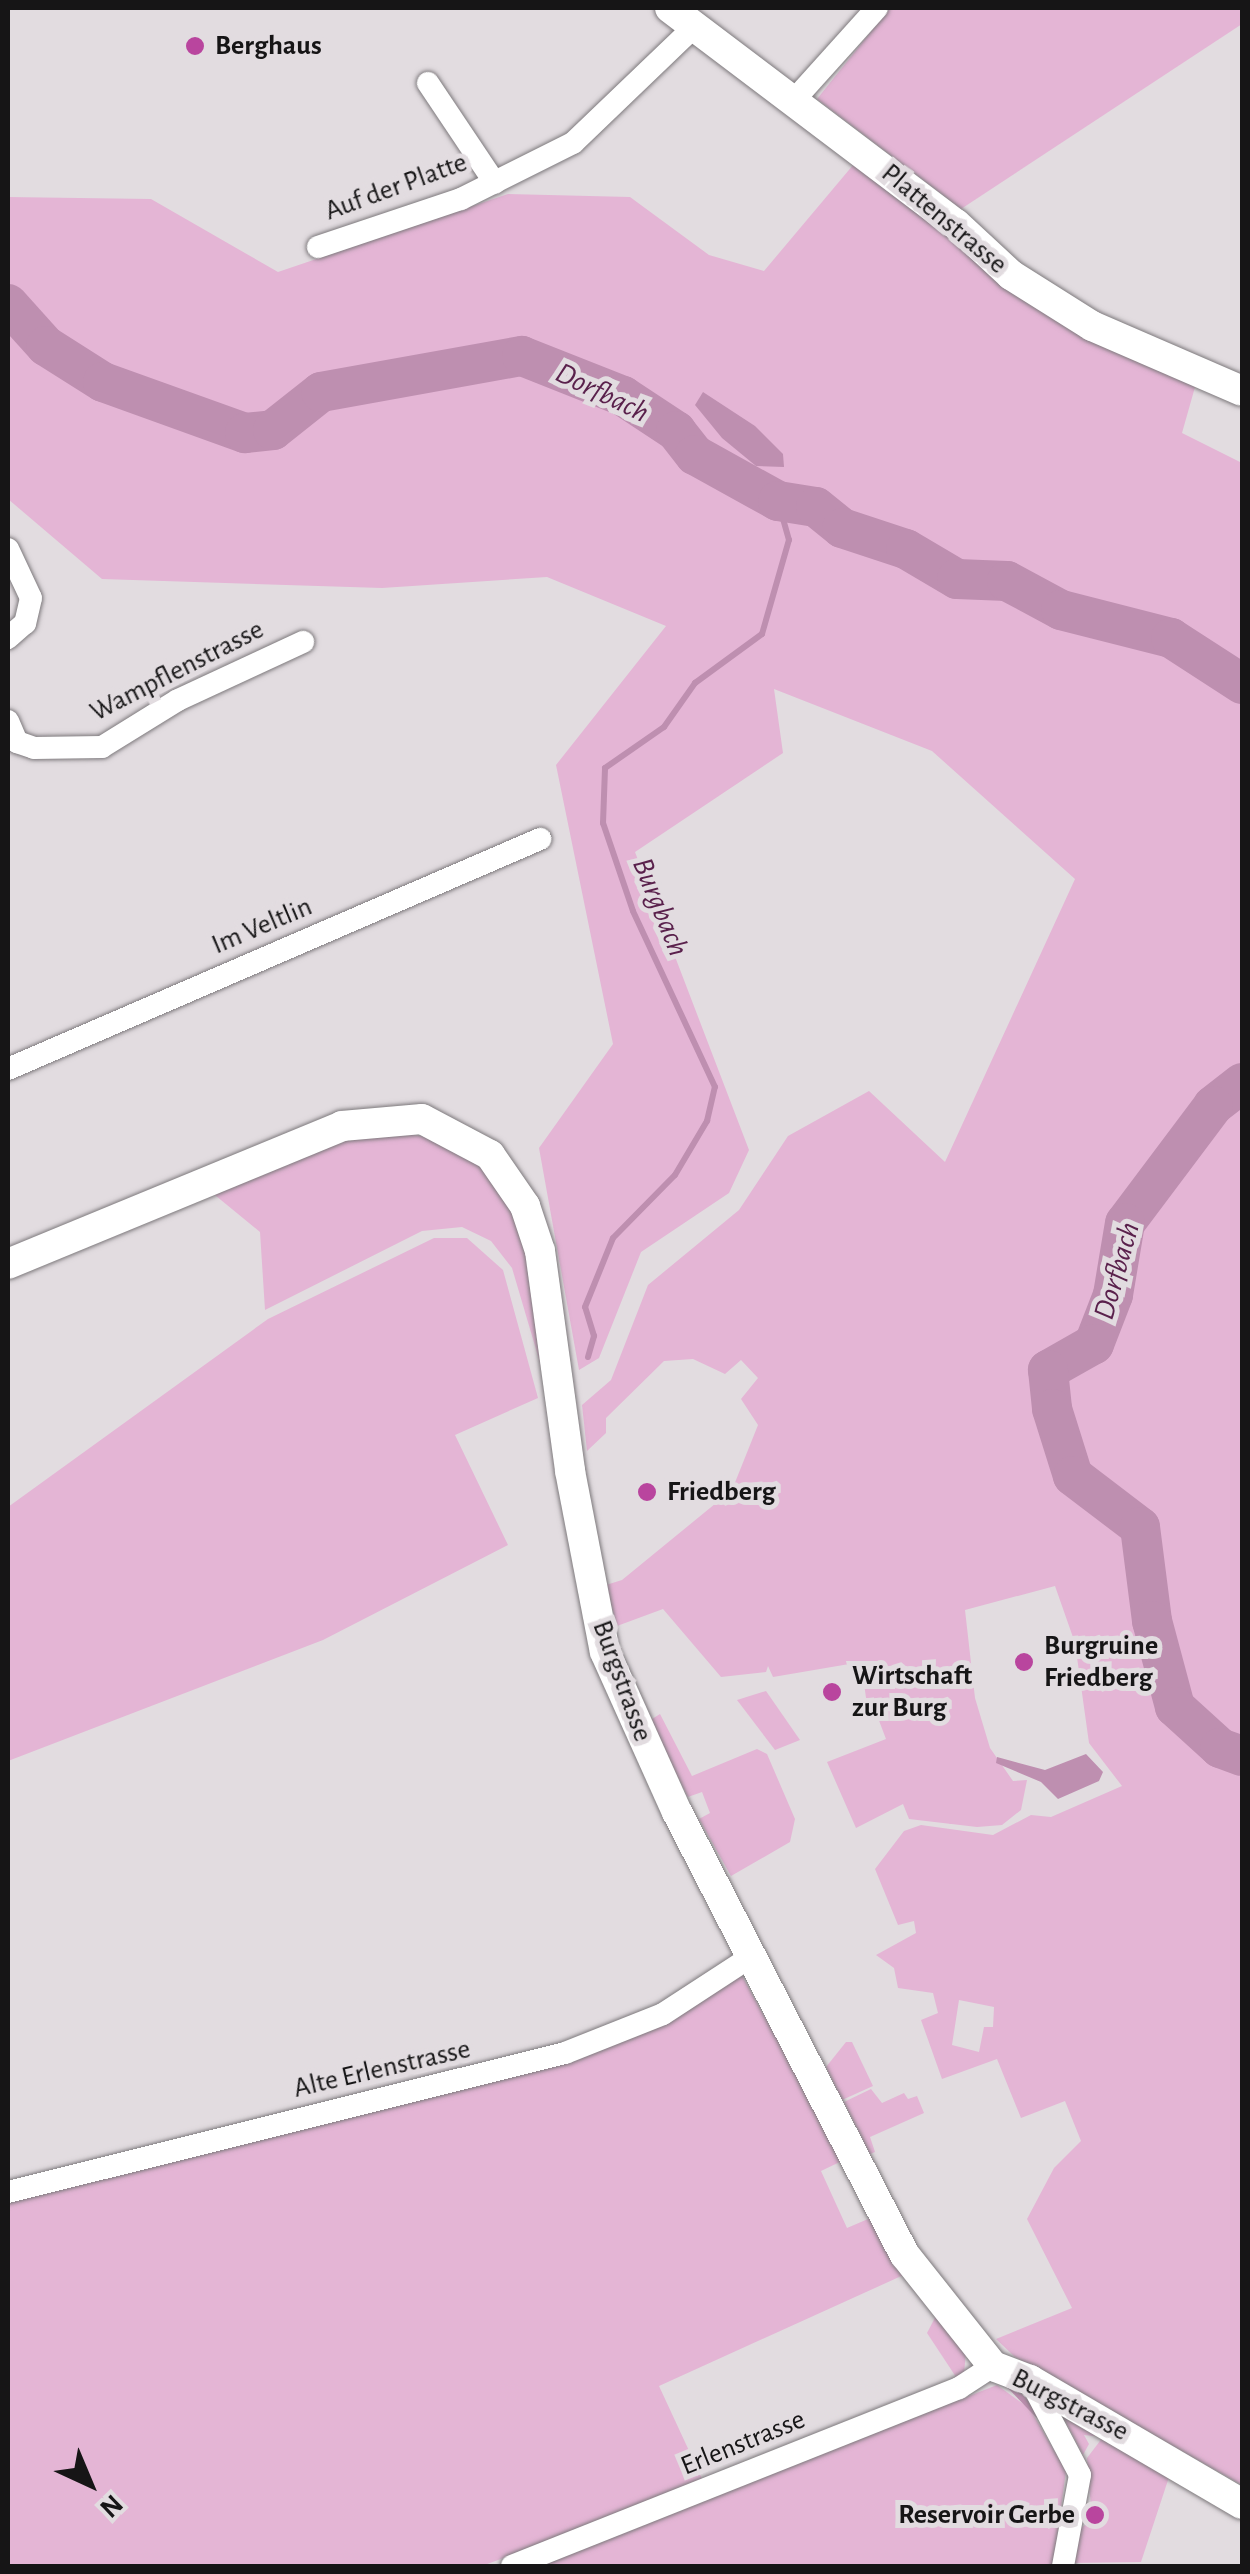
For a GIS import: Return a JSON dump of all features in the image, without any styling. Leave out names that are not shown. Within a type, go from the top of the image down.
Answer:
[{"type":"street","points":[[795,99],[877,8]]},
{"type":"street","name":"Plattenstrasse","points":[[682,18],[795,99],[1012,275],[1092,326],[1242,391]]},
{"type":"street","name":"Auf der Platte","points":[[318,248],[495,184],[573,142],[682,18]]},
{"type":"street","name":"Auf der Platte","points":[[428,83],[495,184]]},
{"type":"street","points":[[8,549],[32,598],[25,623],[8,638]]},
{"type":"street","name":"Wampflenstrasse","points":[[11,736],[34,748],[102,747],[178,700],[303,642]]},
{"type":"street","name":"Im Veltlin","points":[[8,1069],[540,839]]},
{"type":"street","name":"Burgstrasse","points":[[8,1264],[342,1126],[422,1119],[490,1155],[525,1206],[540,1251],[570,1471],[605,1652],[630,1715],[905,2255],[992,2366],[1030,2380],[1242,2504]]},
{"type":"street","name":"Alte Erlenstrasse","points":[[8,2192],[565,2053],[664,2014],[752,1956]]},
{"type":"street","name":"Erlenstrasse","points":[[512,2566],[959,2388],[992,2366]]},
{"type":"street","points":[[1030,2380],[1080,2475],[1063,2566]]},
{"type":"shaded area","points":[[890,8],[1242,8],[1242,24],[961,209],[817,99]]},
{"type":"shaded area","points":[[859,158],[1197,380],[1182,433],[1242,463],[1242,2485],[1015,2357],[996,2339],[1072,2308],[1027,2219],[1054,2168],[1081,2141],[1065,2101],[1021,2118],[997,2059],[942,2079],[921,2020],[938,2013],[933,1993],[898,1988],[894,1968],[876,1955],[916,1933],[914,1921],[898,1925],[875,1869],[904,1831],[921,1825],[993,1835],[1031,1815],[1051,1817],[1122,1786],[1089,1743],[1075,1643],[1055,1586],[965,1610],[975,1698],[990,1748],[1013,1781],[1027,1780],[1021,1810],[1002,1825],[977,1827],[909,1819],[903,1804],[856,1828],[827,1762],[886,1739],[875,1710],[868,1712],[861,1662],[773,1677],[768,1666],[766,1672],[721,1677],[663,1609],[617,1626],[606,1585],[622,1580],[732,1490],[758,1425],[741,1399],[758,1378],[741,1360],[725,1374],[693,1359],[664,1361],[606,1418],[606,1433],[587,1451],[582,1405],[611,1380],[648,1285],[739,1210],[788,1136],[869,1091],[945,1162],[1075,879],[932,751],[774,689],[783,753],[635,852],[749,1150],[729,1193],[641,1252],[599,1358],[579,1370],[539,1148],[613,1044],[556,765],[666,626],[547,577],[382,588],[102,579],[8,499],[8,197],[151,199],[278,272],[508,194],[630,197],[709,255],[764,271]],"holes":[[[959,2000],[994,2007],[993,2027],[984,2027],[979,2052],[952,2045]]]},
{"type":"shaded area","points":[[703,392],[755,426],[783,454],[784,467],[756,466],[722,438],[695,405]]},
{"type":"shaded area","points":[[389,1132],[429,1137],[485,1168],[511,1206],[531,1270],[548,1390],[512,1268],[491,1241],[462,1227],[422,1231],[265,1310],[260,1232],[210,1191],[340,1139]]},
{"type":"shaded area","points":[[434,1238],[467,1238],[503,1270],[538,1398],[455,1435],[508,1545],[323,1640],[8,1761],[8,1507],[268,1319]]},
{"type":"shaded area","points":[[766,1691],[800,1740],[775,1750],[737,1700]]},
{"type":"shaded area","points":[[660,1714],[692,1776],[757,1749],[767,1754],[795,1819],[790,1842],[731,1876],[699,1819],[710,1813],[702,1792],[688,1797],[649,1721]]},
{"type":"shaded area","points":[[1086,1754],[1103,1772],[1099,1781],[1058,1799],[1041,1782],[996,1763],[997,1757],[1045,1770]]},
{"type":"shaded area","points":[[742,1976],[844,2160],[821,2171],[847,2228],[875,2216],[908,2273],[659,2386],[704,2483],[482,2566],[8,2566],[8,2197],[476,2086]]},
{"type":"shaded area","points":[[846,2042],[852,2042],[873,2086],[842,2100],[826,2067]]},
{"type":"shaded area","points":[[871,2089],[882,2103],[904,2093],[908,2099],[917,2096],[924,2113],[870,2137],[875,2152],[870,2154],[844,2102]]},
{"type":"shaded area","points":[[938,2312],[966,2351],[964,2374],[956,2377],[927,2333]]},
{"type":"shaded area","points":[[997,2385],[1030,2409],[1066,2471],[1053,2566],[538,2566]]},
{"type":"shaded area","points":[[1057,2405],[1172,2468],[1141,2562],[1070,2563],[1081,2528],[1092,2520],[1087,2458],[1103,2437],[1084,2435],[1089,2444],[1083,2455]]},
{"type":"waterway","name":"Dorfbach","points":[[8,304],[46,346],[103,382],[245,433],[273,430],[321,392],[522,356],[623,396],[676,431],[695,455],[778,501],[816,507],[842,528],[906,549],[957,579],[1007,581],[1061,610],[1171,638],[1242,684]]},
{"type":"waterway","name":"Burgbach","points":[[588,1357],[594,1336],[585,1307],[613,1238],[675,1175],[707,1121],[715,1087],[633,911],[603,823],[605,768],[664,727],[695,683],[762,634],[789,540],[778,501]]},
{"type":"waterway","name":"Dorfbach","points":[[1242,1083],[1213,1106],[1125,1223],[1113,1295],[1094,1344],[1048,1370],[1052,1409],[1073,1476],[1140,1527],[1152,1621],[1175,1707],[1220,1748],[1242,1756]]},
{"type":"waterway","name":"Burgbach","points":[[1011,2387],[1038,2415]]},
{"type":"place","name":"Berghaus","points":[[195,46]]},
{"type":"place","name":"Friedberg","points":[[647,1492]]},
{"type":"place","name":"Burgruine Friedberg","points":[[1024,1662]]},
{"type":"place","name":"Wirtschaft zur Burg","points":[[832,1692]]},
{"type":"place","name":"Reservoir Gerbe","points":[[1095,2515]]}]
